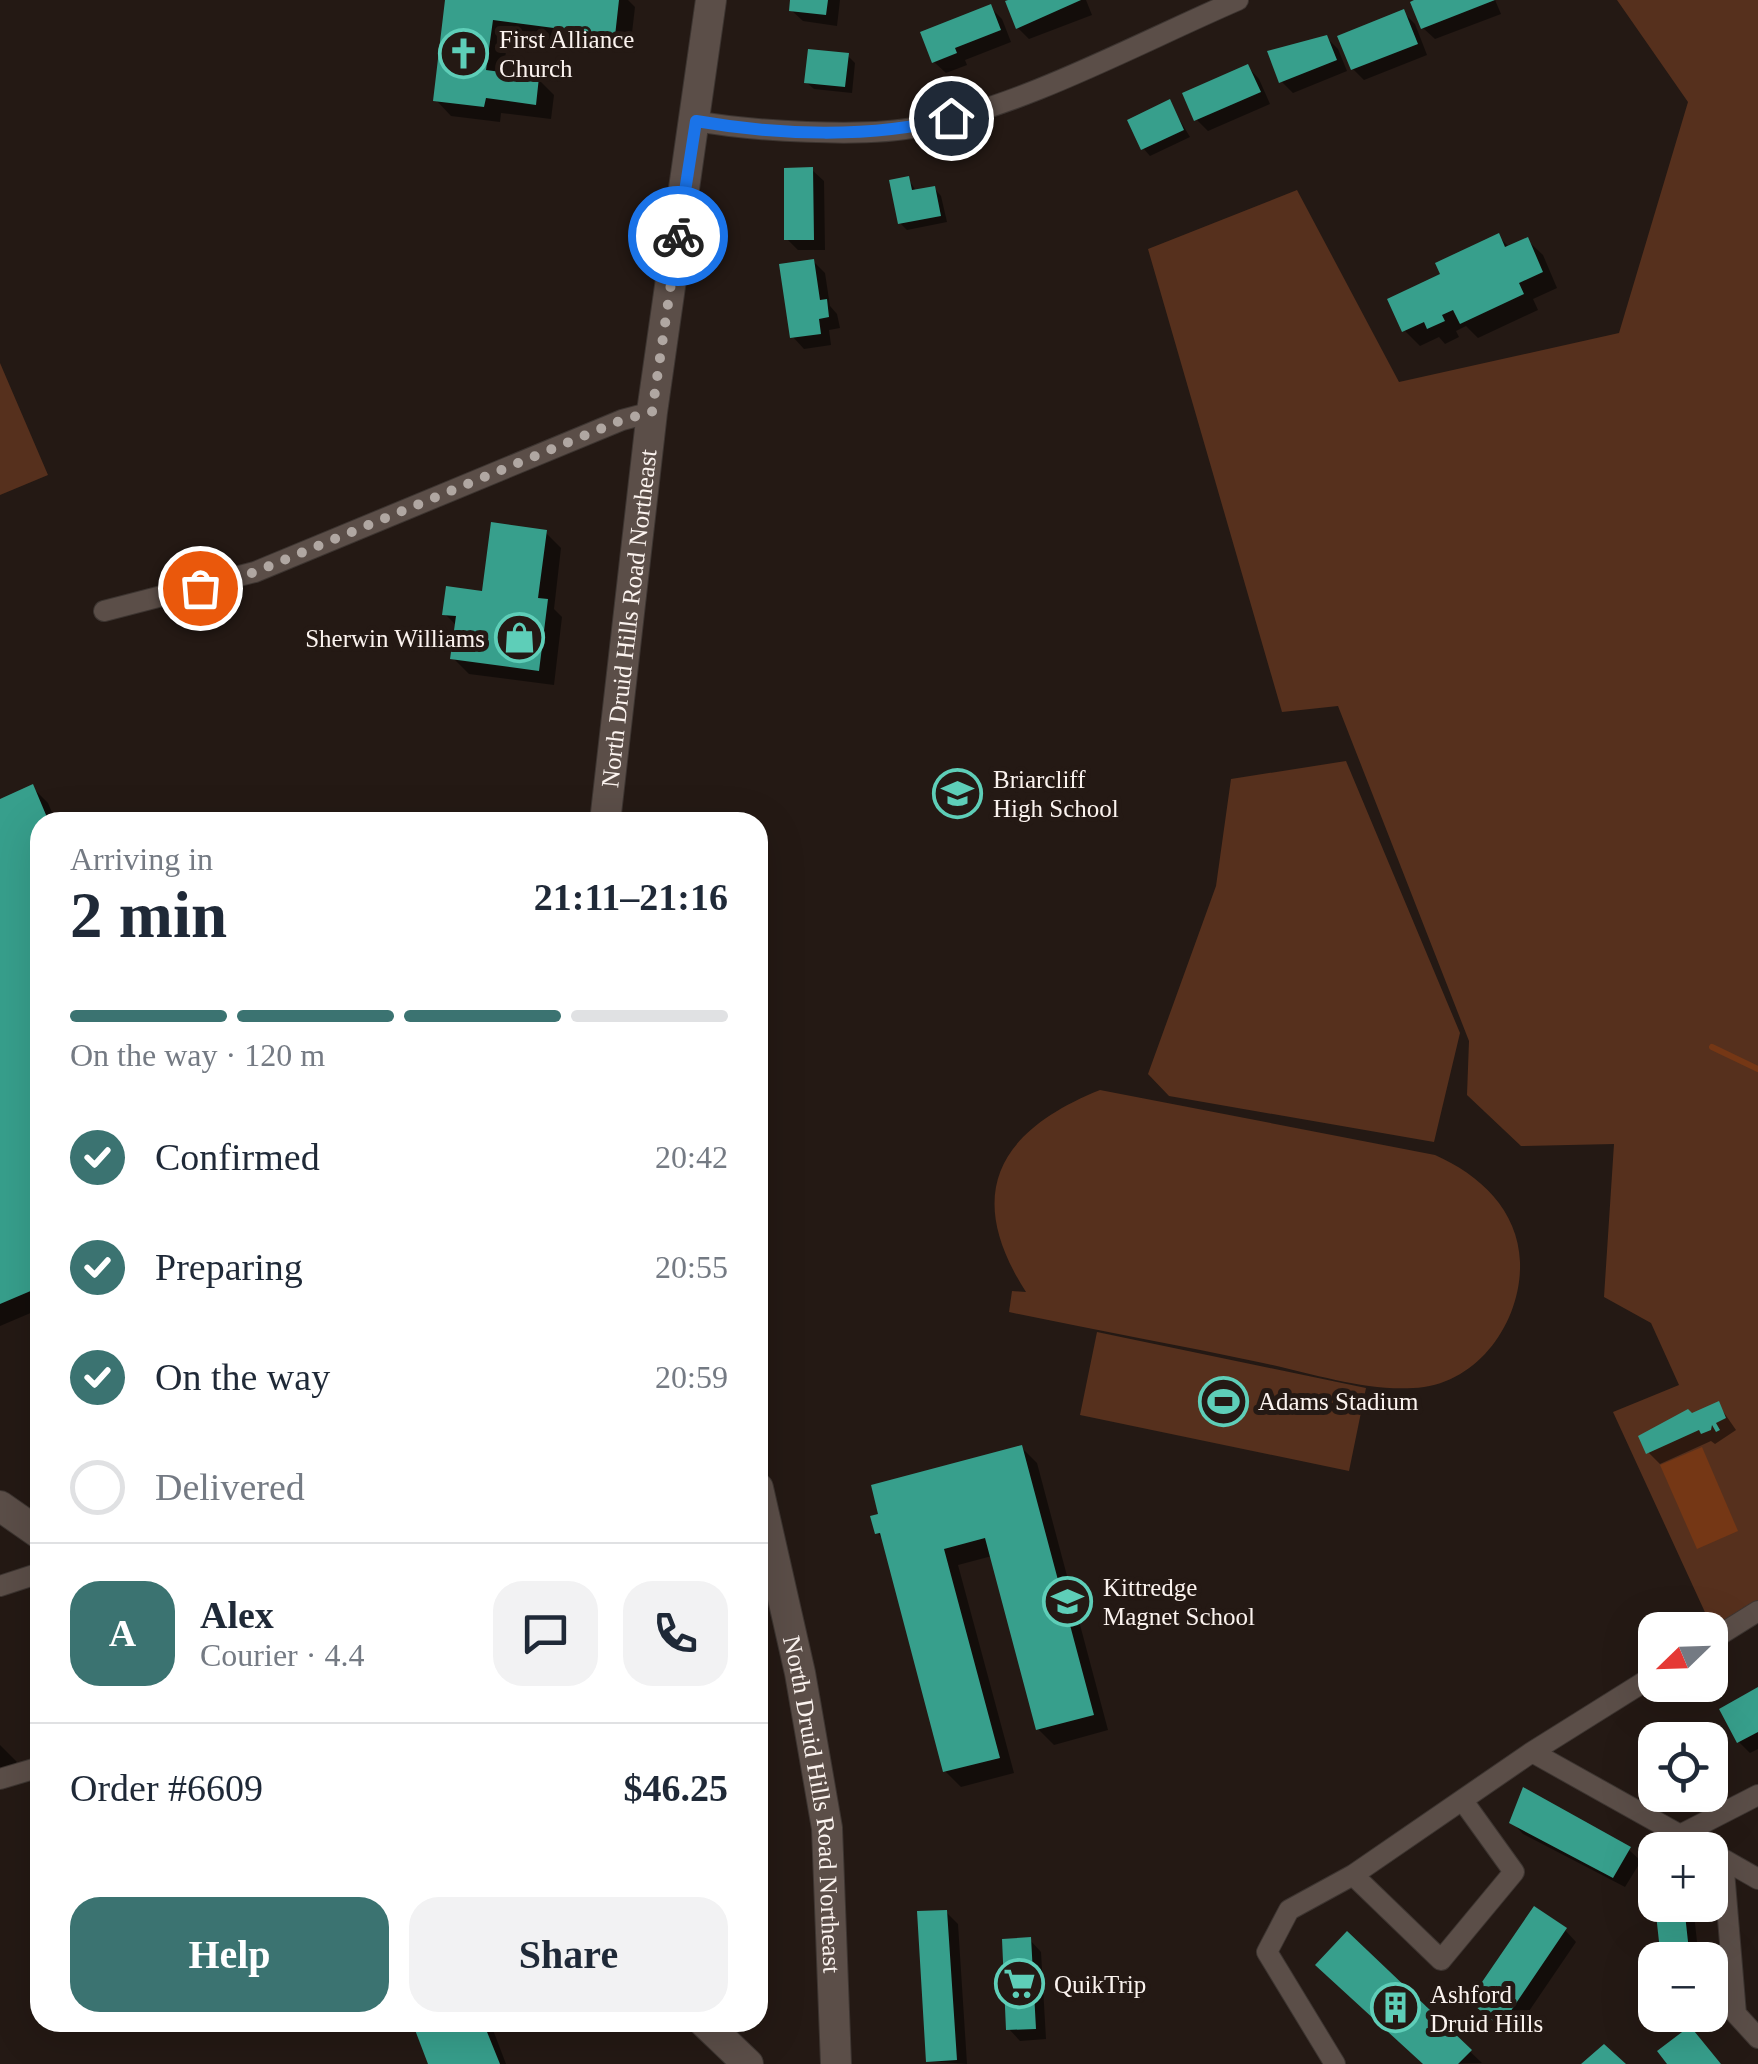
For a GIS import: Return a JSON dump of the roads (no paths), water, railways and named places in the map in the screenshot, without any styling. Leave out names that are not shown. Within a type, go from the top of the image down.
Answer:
[{"type":"main road","name":"North Druid Hills Road Northeast","points":[[606,812],[652,412],[711,0]]},
{"type":"main road","points":[[0,1506],[30,1527]]},
{"type":"main road","name":"North Druid Hills Road Northeast","points":[[768,1532],[800,1674],[827,1828],[836,2064]]},
{"type":"main road","points":[[714,2032],[748,2064]]},
{"type":"street","points":[[696,121],[806,131],[914,128],[988,108],[1238,0]]},
{"type":"street","points":[[104,612],[255,572],[622,420],[652,412]]},
{"type":"street","points":[[0,1586],[30,1576]]},
{"type":"street","points":[[1728,1630],[1758,1611]]},
{"type":"street","points":[[1335,2064],[1267,1952],[1289,1910],[1353,1876],[1532,1752],[1638,1686]]},
{"type":"street","points":[[1532,1752],[1673,1832]]},
{"type":"street","points":[[0,1779],[30,1770]]},
{"type":"street","points":[[1687,1832],[1758,1794]]},
{"type":"street","points":[[1353,1876],[1441,1960],[1514,1872],[1463,1801]]},
{"type":"street","points":[[1728,1863],[1758,1880]]},
{"type":"street","points":[[1723,1922],[1736,2014],[1758,2038]]},
{"type":"waterway","points":[[1712,1047],[1758,1069]]},
{"type":"place","name":"First Alliance Church","points":[[464,53]]},
{"type":"place","name":"Sherwin Williams","points":[[520,638]]},
{"type":"place","name":"Briarcliff High School","points":[[958,793]]},
{"type":"place","name":"Adams Stadium","points":[[1223,1401]]},
{"type":"place","name":"Kittredge Magnet School","points":[[1068,1601]]},
{"type":"place","name":"QuikTrip","points":[[1019,1984]]},
{"type":"place","name":"Ashford Druid Hills","points":[[1395,2008]]}]
